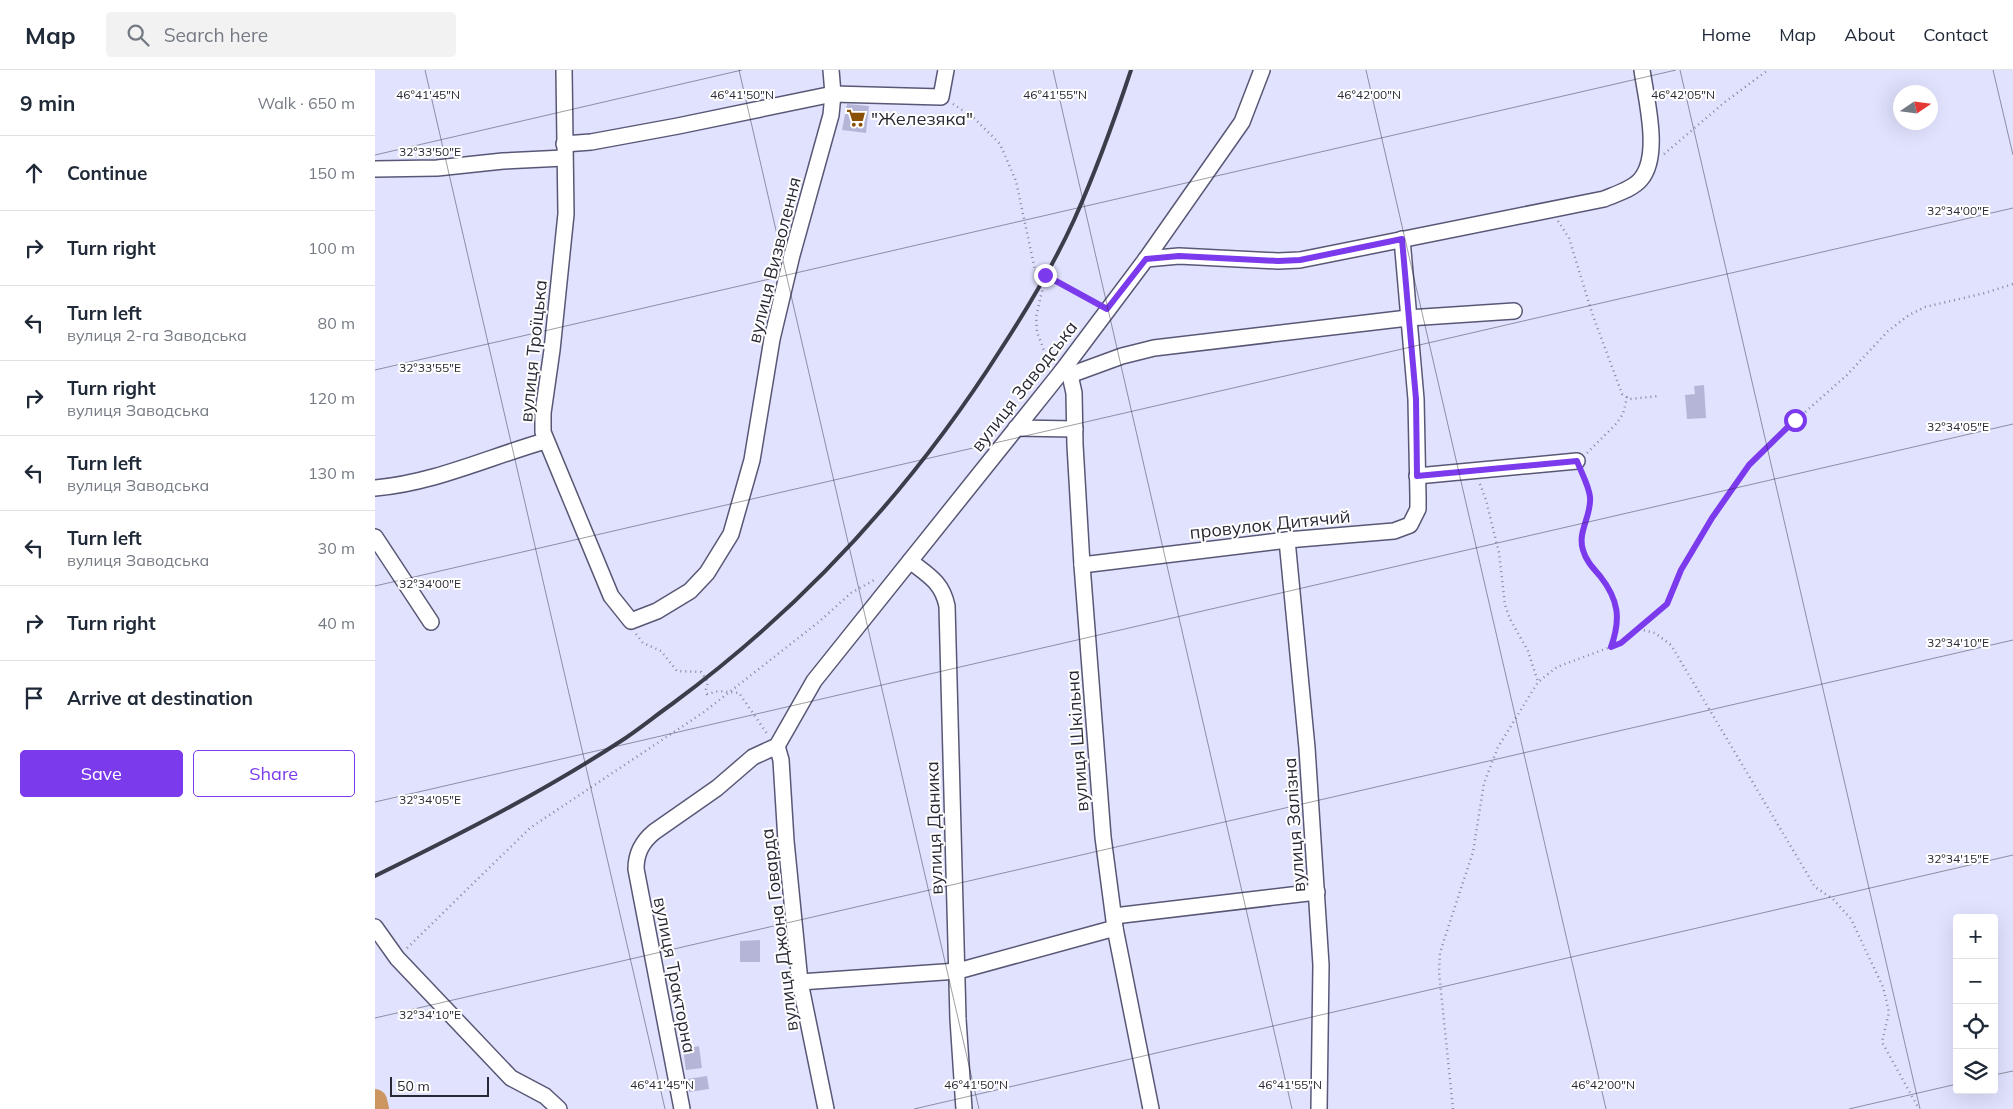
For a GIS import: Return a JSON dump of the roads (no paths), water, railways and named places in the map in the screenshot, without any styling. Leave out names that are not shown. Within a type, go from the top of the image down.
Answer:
[{"type":"street","name":"вулиця Троїцька","points":[[564,70],[566,214],[552,350],[543,413],[543,432],[545,441],[611,596],[629,620]]},
{"type":"street","name":"вулиця Визволення","points":[[629,620],[657,611],[690,591],[707,573],[731,534],[752,460],[773,339],[792,255],[829,128],[833,94],[831,70]]},
{"type":"street","points":[[375,169],[437,168],[564,151],[591,142],[833,94],[941,97],[946,70]]},
{"type":"street","name":"вулиця Заводська","points":[[777,746],[814,681],[1016,428],[1062,376],[1107,309],[1146,259],[1242,122],[1262,70]]},
{"type":"street","points":[[1146,259],[1179,256],[1278,261],[1300,260],[1611,196],[1641,180],[1648,168],[1651,151],[1642,70]]},
{"type":"street","points":[[1402,239],[1416,399],[1417,476],[1577,461]]},
{"type":"street","points":[[1062,376],[1122,356],[1154,348],[1408,318],[1514,311]]},
{"type":"street","name":"вулиця Шкільна","points":[[1062,376],[1074,393],[1082,565],[1103,837],[1114,922],[1151,1109]]},
{"type":"street","points":[[1016,428],[1075,429]]},
{"type":"street","points":[[375,488],[400,486],[446,474],[545,441]]},
{"type":"street","name":"провулок Дитячий","points":[[1082,565],[1287,540],[1402,529],[1410,525],[1417,508],[1417,476]]},
{"type":"street","points":[[375,537],[431,622]]},
{"type":"street","name":"вулиця Залізна","points":[[1287,540],[1307,748],[1317,892],[1321,965],[1319,1109]]},
{"type":"street","name":"вулиця Даника","points":[[910,561],[939,584],[947,606],[958,1018],[964,1109]]},
{"type":"street","name":"вулиця Тракторна","points":[[682,1109],[636,859],[646,839],[717,788],[753,757],[777,746]]},
{"type":"street","name":"вулиця Джона Говарда","points":[[777,746],[781,760],[786,842],[800,982],[826,1109]]},
{"type":"street","points":[[800,982],[958,971],[1114,922],[1317,892]]},
{"type":"street","points":[[375,928],[397,958],[511,1078],[545,1096],[559,1109]]},
{"type":"waterway","points":[[375,1101],[377,1109]]},
{"type":"railway","points":[[375,876],[469,829],[531,795],[627,737],[721,666],[767,627],[811,586],[853,542],[931,450],[967,400],[1030,302],[1058,253],[1082,202],[1131,70]]},
{"type":"place","name":"\"Железяка\"","points":[[856,118]]}]
